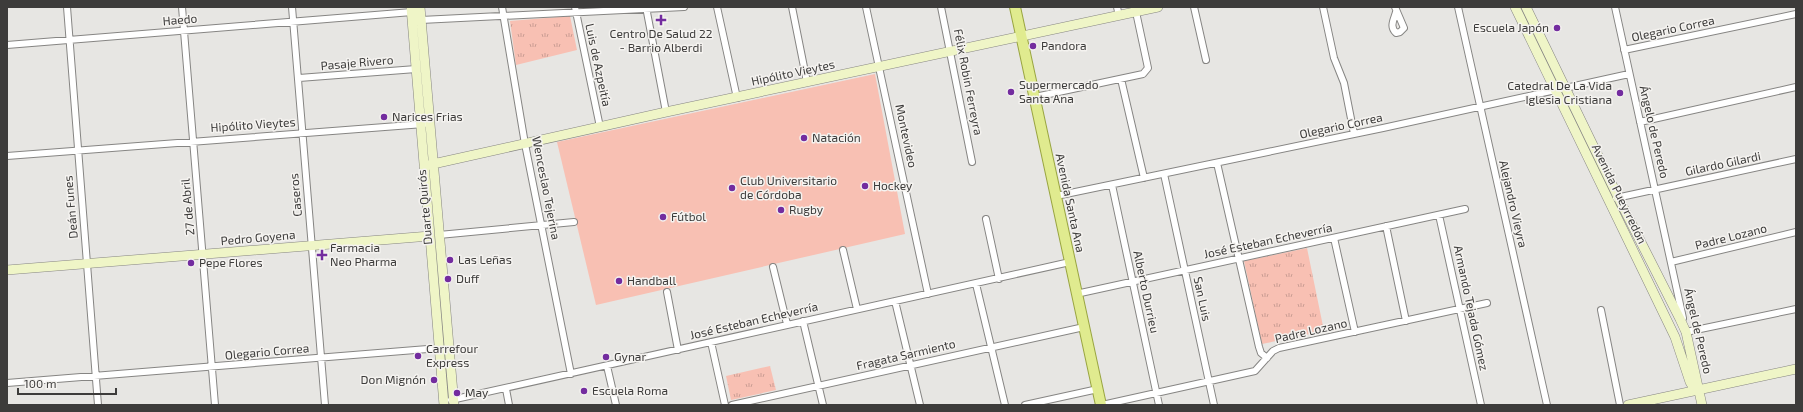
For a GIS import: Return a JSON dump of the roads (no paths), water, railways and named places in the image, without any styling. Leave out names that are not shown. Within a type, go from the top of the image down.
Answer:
[{"type":"main road","name":"Duarte Quirós","points":[[420,7],[425,123],[435,235],[454,403]]},
{"type":"main road","name":"Avenida Santa Ana","points":[[1015,7],[1076,294],[1102,405]]},
{"type":"main road","name":"Hipólito Vieytes","points":[[429,166],[666,112],[1022,37],[1118,11],[1136,12],[1158,7]]},
{"type":"main road","name":"Avenida Pueyrredón","points":[[1515,7],[1555,90],[1686,332]]},
{"type":"main road","name":"Avenida Pueyrredón","points":[[1526,7],[1564,88],[1675,337],[1692,387],[1699,390]]},
{"type":"main road","name":"Duarte Quirós","points":[[412,10],[416,69],[425,123]]},
{"type":"main road","name":"Duarte Quirós","points":[[435,235],[444,403]]},
{"type":"main road","name":"Pedro Goyena","points":[[7,270],[435,235]]},
{"type":"main road","name":"Ángel de Peredo","points":[[1686,332],[1702,405]]},
{"type":"main road","points":[[1628,405],[1639,404],[1796,369]]},
{"type":"street","name":"Deán Funes","points":[[67,7],[98,405]]},
{"type":"street","name":"27 de Abril","points":[[182,7],[215,405]]},
{"type":"street","name":"Caseros","points":[[292,7],[325,405]]},
{"type":"street","name":"Wenceslao Tejerina","points":[[502,7],[525,144],[571,374]]},
{"type":"street","points":[[421,20],[503,16],[575,10],[684,7]]},
{"type":"street","points":[[717,7],[737,98]]},
{"type":"street","points":[[792,7],[807,82]]},
{"type":"street","name":"Montevideo","points":[[866,7],[928,294]]},
{"type":"street","name":"Félix Robin Ferreyra","points":[[941,7],[972,162]]},
{"type":"street","points":[[1194,7],[1206,60]]},
{"type":"street","points":[[1323,7],[1334,58],[1344,83],[1354,134]]},
{"type":"street","name":"Alejandro Vieyra","points":[[1458,7],[1547,405]]},
{"type":"street","name":"Ángelo de Peredo","points":[[1615,7],[1671,262]]},
{"type":"street","points":[[646,8],[666,112]]},
{"type":"street","name":"Haedo","points":[[7,45],[293,22],[412,10]]},
{"type":"street","name":"Luis de Azpeitía","points":[[575,10],[600,127]]},
{"type":"street","points":[[1035,97],[1121,79],[1146,72],[1148,68],[1136,12]]},
{"type":"street","name":"Olegario Correa","points":[[1624,50],[1796,14]]},
{"type":"street","name":"Pasaje Rivero","points":[[299,78],[416,69]]},
{"type":"street","name":"Olegario Correa","points":[[1056,196],[1354,134],[1629,74]]},
{"type":"street","points":[[1121,79],[1144,178]]},
{"type":"street","points":[[1640,122],[1796,87]]},
{"type":"street","name":"Hipólito Vieytes","points":[[7,156],[302,134],[425,123]]},
{"type":"street","name":"Gilardo Gilardi","points":[[1613,199],[1796,159]]},
{"type":"street","points":[[1217,163],[1259,348],[1261,353],[1267,358]]},
{"type":"street","name":"San Luis","points":[[1164,174],[1214,405]]},
{"type":"street","name":"Alberto Durrieu","points":[[1112,184],[1159,405]]},
{"type":"street","name":"José Esteban Echeverría","points":[[1076,294],[1465,209]]},
{"type":"street","name":"Armando Tejada Gómez","points":[[1440,215],[1480,405]]},
{"type":"street","points":[[986,219],[999,279]]},
{"type":"street","name":"Pedro Goyena","points":[[435,235],[574,222]]},
{"type":"street","points":[[1386,226],[1406,321]]},
{"type":"street","name":"Padre Lozano","points":[[1671,262],[1796,232]]},
{"type":"street","points":[[1334,238],[1355,332]]},
{"type":"street","points":[[843,250],[857,309]]},
{"type":"street","name":"José Esteban Echeverría","points":[[444,403],[454,403],[506,389],[787,324],[999,279],[1070,262]]},
{"type":"street","name":"Ángel de Peredo","points":[[1671,262],[1686,332]]},
{"type":"street","points":[[773,267],[787,324]]},
{"type":"street","points":[[976,284],[1005,405]]},
{"type":"street","points":[[667,292],[678,350]]},
{"type":"street","points":[[895,301],[920,405]]},
{"type":"street","name":"Padre Lozano","points":[[1102,405],[1255,372],[1273,351],[1279,348],[1487,303]]},
{"type":"street","points":[[1686,332],[1796,308]]},
{"type":"street","points":[[1601,310],[1620,405]]},
{"type":"street","points":[[803,321],[823,405]]},
{"type":"street","name":"Fragata Sarmiento","points":[[732,405],[992,346],[1084,327]]},
{"type":"street","points":[[711,342],[725,405]]},
{"type":"street","name":"Olegario Correa","points":[[7,383],[440,348]]},
{"type":"street","points":[[607,366],[616,405]]},
{"type":"street","points":[[506,389],[509,405]]},
{"type":"street","points":[[1025,405],[1098,389]]},
{"type":"place","name":"Centro De Salud 22 - Barrio Alberdi","points":[[661,20]]},
{"type":"place","name":"Escuela Japón","points":[[1557,28]]},
{"type":"place","name":"Pandora","points":[[1033,46]]},
{"type":"place","name":"Supermercado Santa Ana","points":[[1011,92]]},
{"type":"place","name":"Catedral De La Vida Iglesia Cristiana","points":[[1620,93]]},
{"type":"place","name":"Narices Frias","points":[[384,117]]},
{"type":"place","name":"Natación","points":[[804,138]]},
{"type":"place","name":"Hockey","points":[[865,186]]},
{"type":"place","name":"Club Universitario de Córdoba","points":[[732,188]]},
{"type":"place","name":"Rugby","points":[[781,210]]},
{"type":"place","name":"Fútbol","points":[[663,217]]},
{"type":"place","name":"Farmacia Neo Pharma","points":[[322,255]]},
{"type":"place","name":"Las Leñas","points":[[450,260]]},
{"type":"place","name":"Pepe Flores","points":[[191,263]]},
{"type":"place","name":"Duff","points":[[448,279]]},
{"type":"place","name":"Handball","points":[[619,281]]},
{"type":"place","name":"Carrefour Express","points":[[418,356]]},
{"type":"place","name":"Gynar","points":[[606,357]]},
{"type":"place","name":"Don Mignón","points":[[434,380]]},
{"type":"place","name":"Escuela Roma","points":[[584,391]]},
{"type":"place","name":"May","points":[[457,393]]}]
